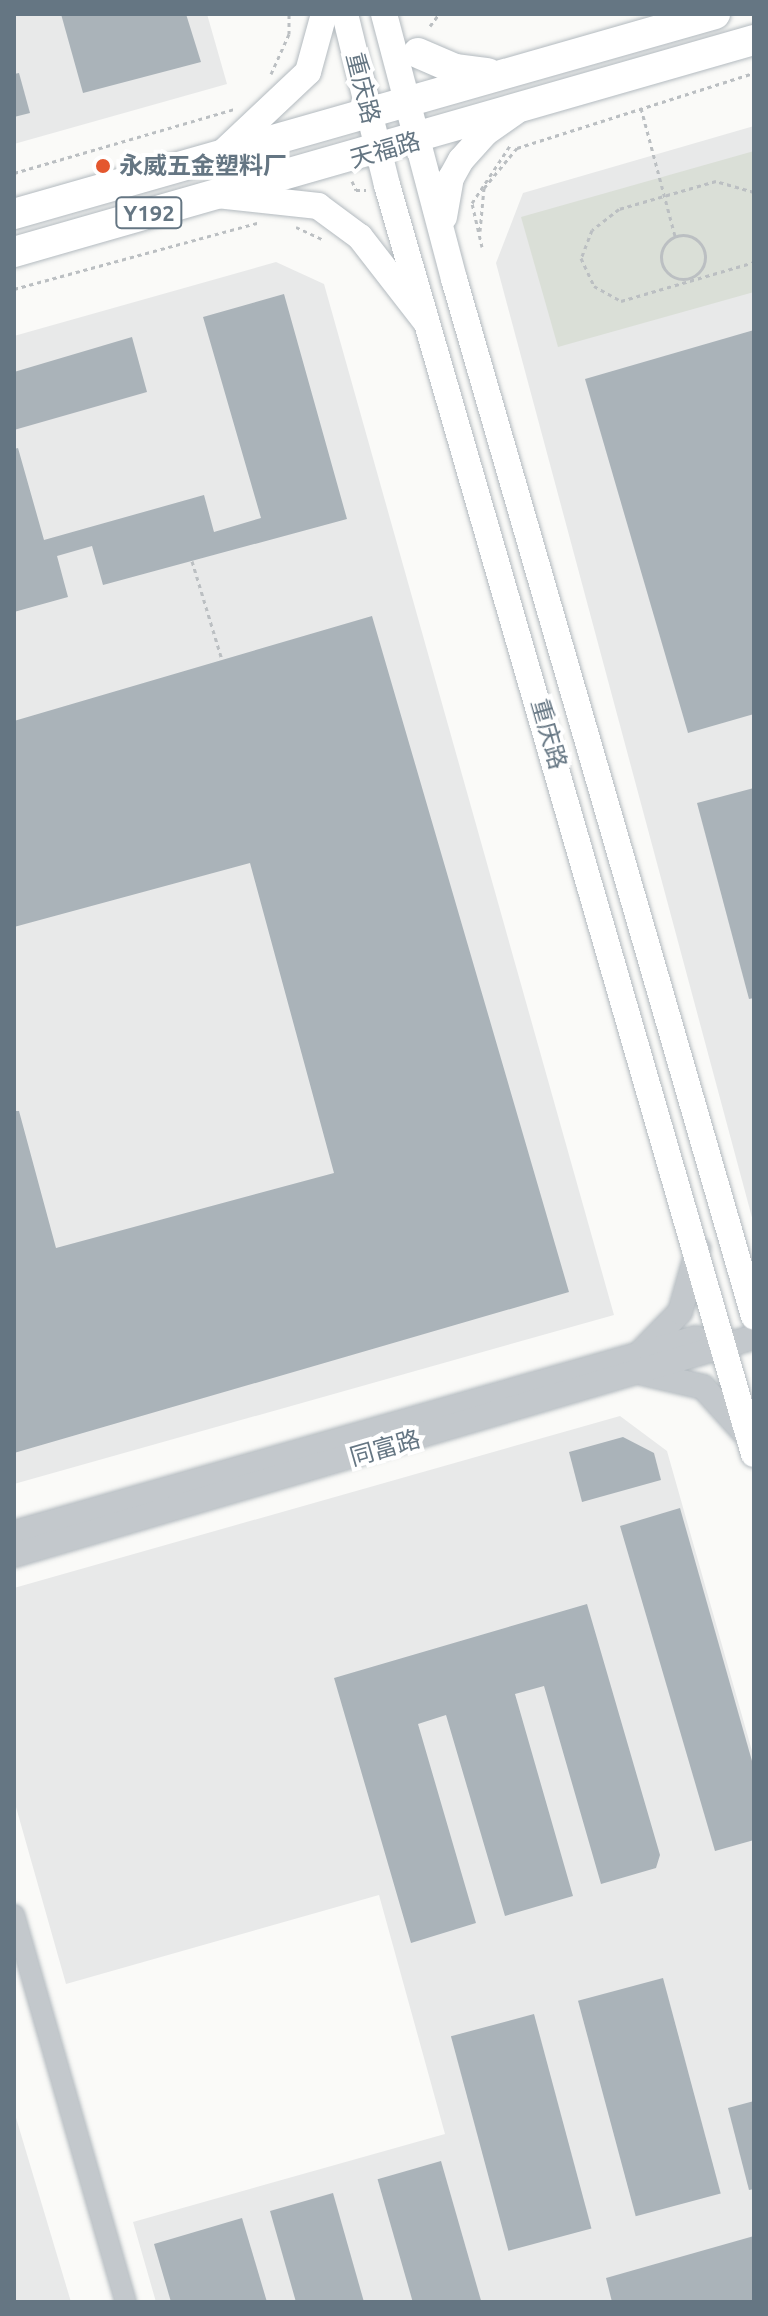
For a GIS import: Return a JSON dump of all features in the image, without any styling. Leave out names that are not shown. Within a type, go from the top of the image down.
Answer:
[{"type":"main road","points":[[219,156],[308,72],[324,14]]},
{"type":"main road","name":"重庆路","points":[[345,14],[378,151],[698,1249],[720,1340],[752,1447]]},
{"type":"main road","points":[[386,14],[424,39],[455,69],[506,72]]},
{"type":"main road","name":"重庆路","points":[[386,14],[444,233],[754,1316]]},
{"type":"main road","name":"天福路","points":[[14,214],[219,156],[369,109],[715,14]]},
{"type":"main road","name":"天福路","points":[[14,252],[420,140],[521,121],[754,40]]},
{"type":"main road","name":"Y192","points":[[444,233],[451,178],[461,160],[485,133],[521,121]]},
{"type":"main road","points":[[214,195],[318,206],[360,237],[431,328]]},
{"type":"street","points":[[732,1244],[754,1259]]},
{"type":"street","points":[[698,1249],[680,1312],[641,1364],[703,1387],[752,1447]]},
{"type":"street","name":"同富路","points":[[14,1555],[720,1340],[754,1323]]},
{"type":"street","name":"同富路","points":[[720,1340],[754,1337]]},
{"type":"street","name":"同富路","points":[[14,1533],[641,1364]]},
{"type":"street","points":[[14,1915],[126,2302]]},
{"type":"path","points":[[264,83],[278,61],[289,34],[289,14]]},
{"type":"path","points":[[424,39],[439,14]]},
{"type":"path","points":[[278,61],[287,64]]},
{"type":"path","points":[[678,88],[754,67]]},
{"type":"path","points":[[521,121],[472,203],[482,247],[484,188],[517,148],[754,73]]},
{"type":"path","points":[[14,173],[244,105]]},
{"type":"path","points":[[640,107],[675,236]]},
{"type":"path","points":[[351,178],[356,190]]},
{"type":"path","points":[[754,192],[716,181],[619,209],[592,230],[581,258],[594,286],[621,301],[754,262]]},
{"type":"path","points":[[14,289],[251,223],[266,224]]},
{"type":"path","points":[[281,226],[330,242]]},
{"type":"path","points":[[690,235],[704,251],[704,265],[688,281],[673,277],[663,267],[664,245],[675,236],[690,235]]},
{"type":"path","points":[[192,561],[222,660]]},
{"type":"shaded area","points":[[14,14],[207,14],[227,84],[14,144]]},
{"type":"shaded area","points":[[754,126],[754,1225],[496,263],[523,193]]},
{"type":"shaded area","points":[[754,151],[754,292],[558,347],[521,217]]},
{"type":"shaded area","points":[[276,262],[324,284],[614,1315],[14,1484],[14,336]]},
{"type":"shaded area","points":[[620,1416],[667,1451],[754,1758],[754,2302],[156,2302],[133,2222],[445,2134],[379,1895],[66,1984],[14,1800],[14,1588]]},
{"type":"shaded area","points":[[14,2111],[71,2302],[14,2302]]},
{"type":"building","points":[[61,14],[186,14],[201,62],[83,93]]},
{"type":"building","points":[[19,73],[30,113],[14,117],[14,74]]},
{"type":"building","points":[[284,294],[347,519],[103,585],[92,546],[57,556],[68,597],[14,612],[14,449],[18,448],[44,540],[204,495],[214,532],[261,518],[203,317]]},
{"type":"building","points":[[754,330],[754,714],[688,733],[585,379]]},
{"type":"building","points":[[132,337],[147,392],[14,430],[14,372]]},
{"type":"building","points":[[372,616],[569,1292],[14,1453],[14,1111],[19,1111],[56,1248],[334,1173],[250,863],[14,927],[14,721]]},
{"type":"building","points":[[754,788],[754,998],[749,999],[697,803]]},
{"type":"building","points":[[623,1437],[654,1453],[661,1480],[582,1502],[569,1452]]},
{"type":"building","points":[[680,1508],[754,1768],[754,1840],[715,1851],[620,1526]]},
{"type":"building","points":[[587,1604],[660,1855],[656,1868],[601,1884],[544,1686],[515,1694],[573,1896],[505,1916],[446,1715],[418,1724],[476,1923],[411,1943],[334,1678]]},
{"type":"building","points":[[663,1978],[721,2193],[636,2216],[578,2001]]},
{"type":"building","points":[[534,2014],[591,2228],[508,2251],[451,2036]]},
{"type":"building","points":[[754,2101],[754,2189],[749,2190],[728,2108]]},
{"type":"building","points":[[441,2161],[481,2302],[413,2302],[378,2179]]},
{"type":"building","points":[[333,2193],[364,2302],[296,2302],[270,2211]]},
{"type":"building","points":[[242,2218],[267,2302],[171,2302],[154,2244]]},
{"type":"building","points":[[754,2236],[754,2302],[612,2302],[606,2278]]},
{"type":"place","name":"永威五金塑料厂","points":[[103,166]]}]
